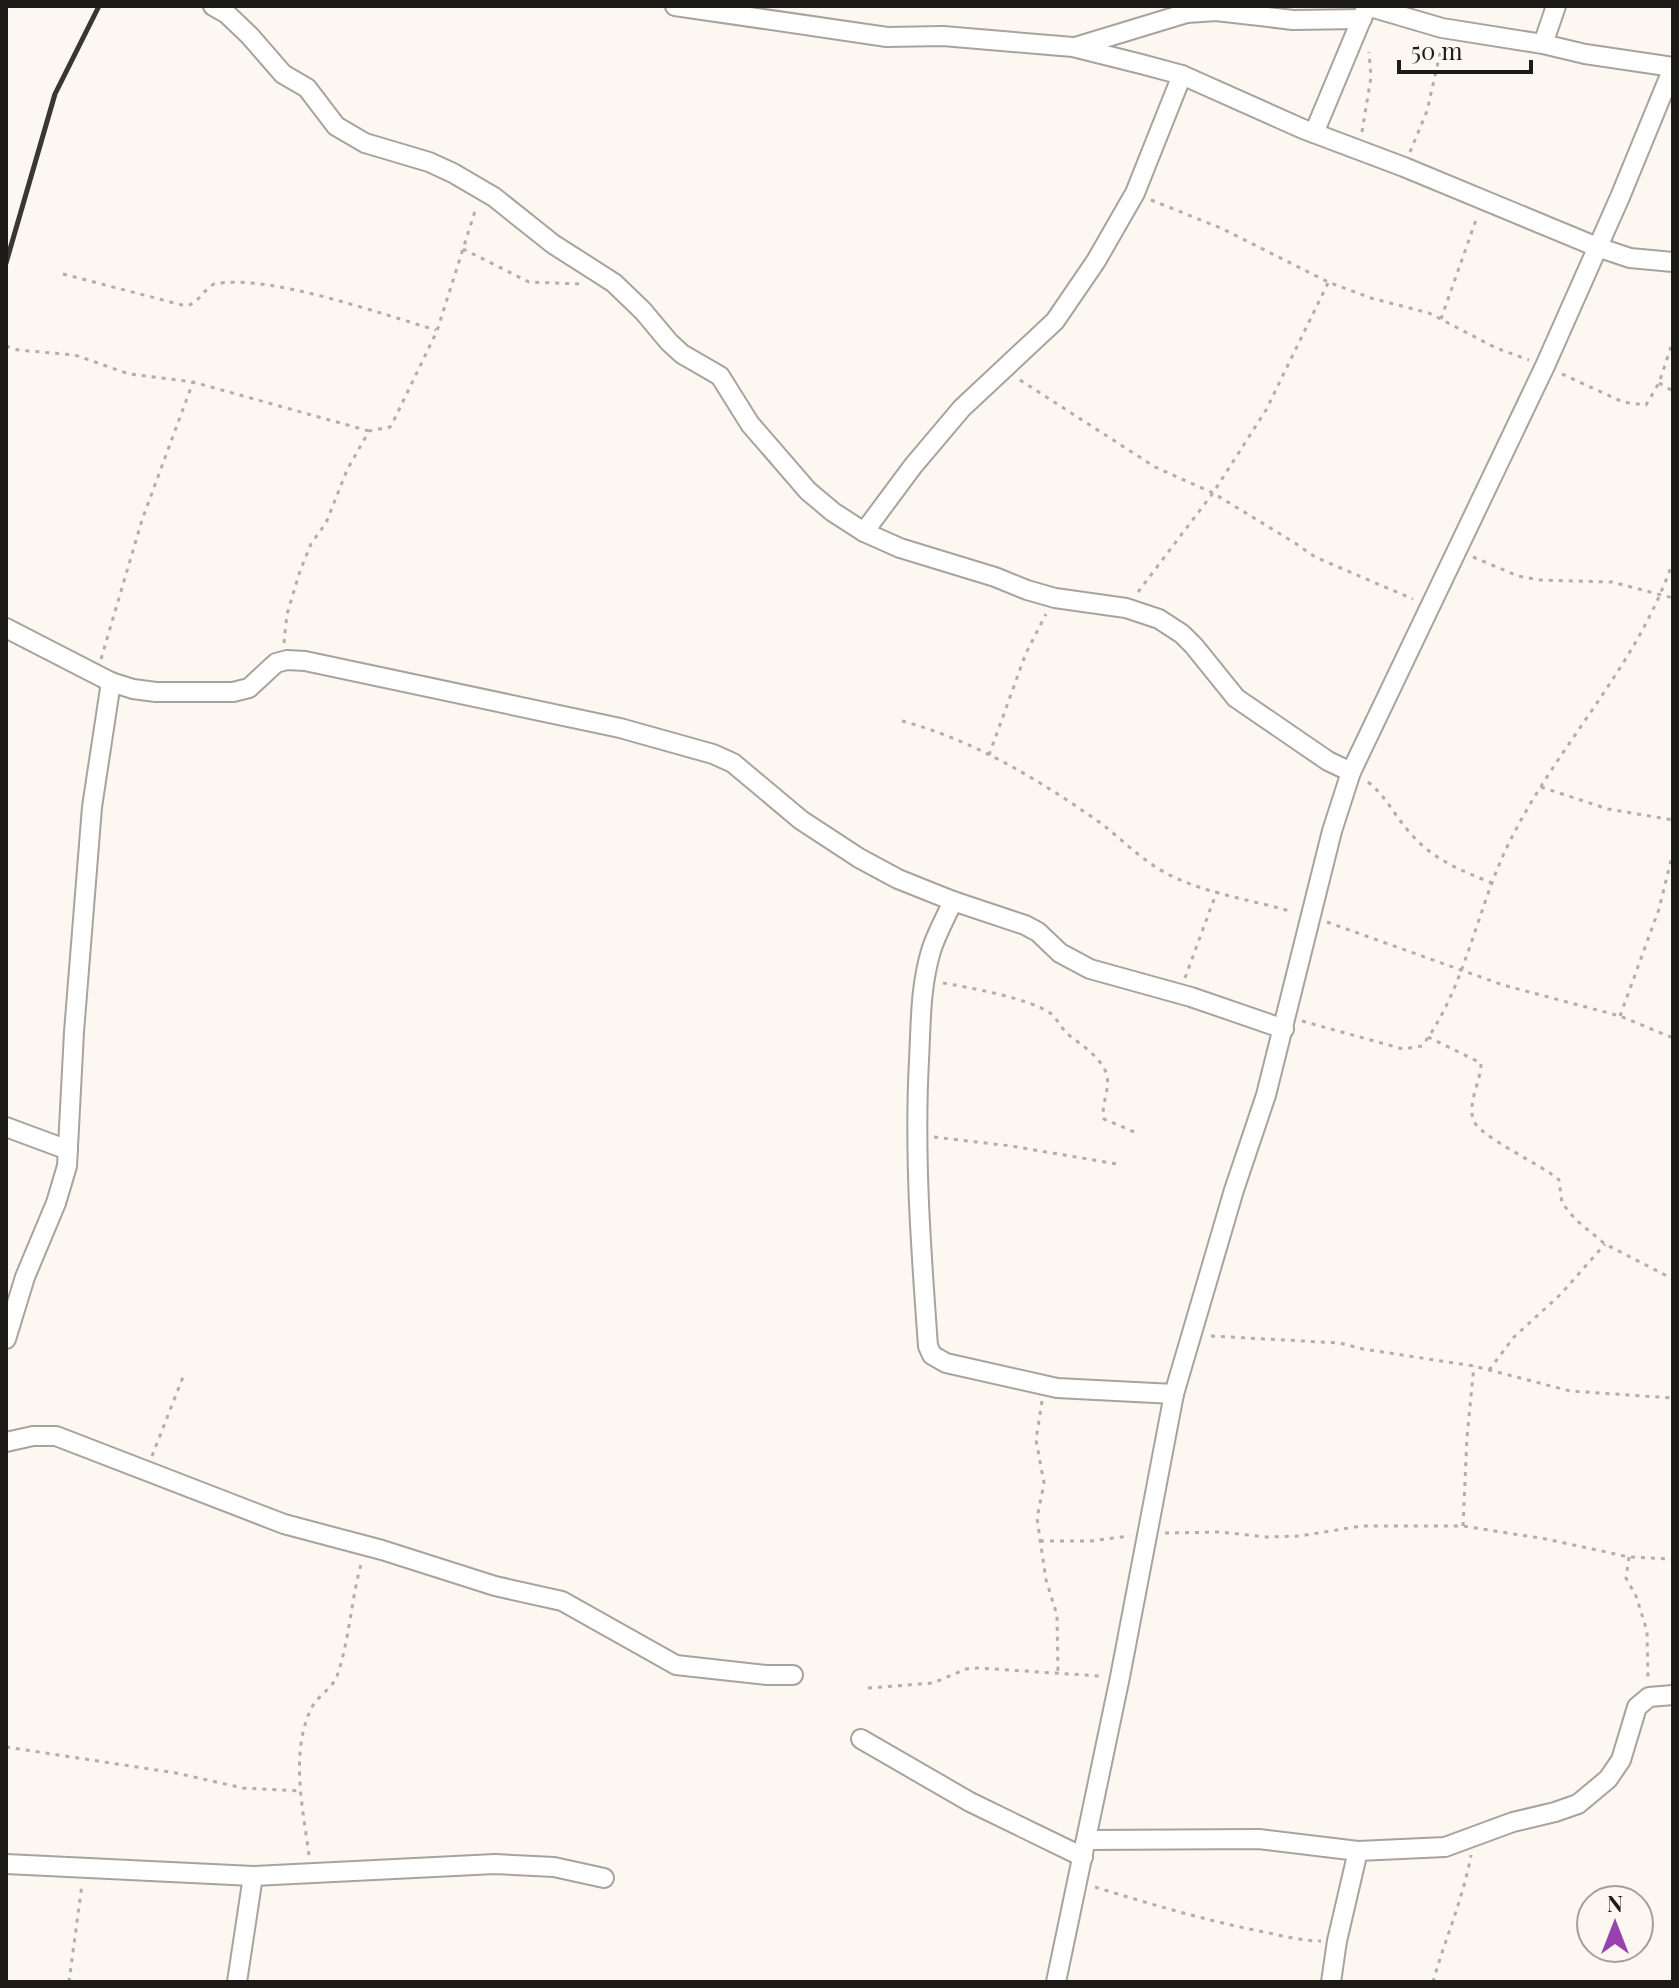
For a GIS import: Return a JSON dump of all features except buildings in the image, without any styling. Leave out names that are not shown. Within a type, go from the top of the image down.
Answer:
[{"type":"street","points":[[213,6],[227,14],[250,36],[283,74],[307,88],[336,126],[365,143],[429,162],[481,189],[553,244],[614,283],[682,354],[720,376],[750,424],[814,497],[864,532],[900,548],[1055,598],[1141,611],[1182,634],[1236,698],[1318,754],[1351,772]]},
{"type":"street","points":[[675,6],[887,37],[943,36],[1073,47],[1182,75],[1314,133],[1597,247],[1630,258],[1673,262]]},
{"type":"street","points":[[1056,1982],[1120,1677],[1174,1394],[1266,1095],[1332,831],[1351,772],[1434,604],[1545,366],[1673,68],[1446,29],[1367,6],[1314,133]]},
{"type":"street","points":[[1543,44],[1556,6]]},
{"type":"street","points":[[1073,47],[1187,13],[1216,11],[1293,20],[1362,20]]},
{"type":"street","points":[[864,532],[962,408],[1055,321],[1096,261],[1135,193],[1182,75]]},
{"type":"street","points":[[6,628],[103,678],[133,689],[233,692],[249,688],[270,667],[283,661],[326,663],[430,689],[620,728],[713,754],[733,763],[801,820],[898,879],[1025,925],[1038,932],[1060,953],[1090,969],[1286,1023]]},
{"type":"street","points":[[6,1339],[25,1277],[56,1203],[67,1166],[74,1032],[103,678]]},
{"type":"street","points":[[953,901],[932,949],[924,979],[919,1022],[916,1134],[921,1278],[928,1346],[932,1355],[946,1363],[1044,1385],[1082,1391],[1174,1394]]},
{"type":"street","points":[[6,1127],[68,1150]]},
{"type":"street","points":[[6,1442],[33,1436],[56,1436],[247,1511],[314,1533],[367,1546],[495,1586],[562,1601],[676,1665],[793,1675]]},
{"type":"street","points":[[861,1739],[970,1802],[1085,1848],[1259,1839],[1358,1851],[1445,1847],[1474,1835],[1578,1804],[1608,1779],[1621,1760],[1637,1707],[1649,1697],[1673,1695]]},
{"type":"street","points":[[1331,1982],[1358,1851]]},
{"type":"street","points":[[6,1864],[253,1876],[495,1864],[554,1867],[604,1878]]},
{"type":"street","points":[[237,1982],[253,1876]]},
{"type":"path","points":[[1359,150],[1371,77],[1371,61],[1362,20]]},
{"type":"path","points":[[1404,167],[1427,111],[1446,29]]},
{"type":"path","points":[[6,346],[75,355],[129,374],[193,382],[369,431],[390,427],[437,331],[481,189]]},
{"type":"path","points":[[1135,193],[1223,229],[1328,282],[1357,294],[1420,310],[1496,348],[1545,366],[1623,402],[1646,405],[1659,383],[1673,341]]},
{"type":"path","points":[[1441,319],[1482,200]]},
{"type":"path","points":[[463,249],[529,282],[614,283]]},
{"type":"path","points":[[63,274],[186,306],[197,301],[214,284],[259,283],[335,301],[437,331]]},
{"type":"path","points":[[1126,608],[1213,493],[1266,410],[1328,282]]},
{"type":"path","points":[[1003,370],[1155,467],[1213,493],[1331,566],[1355,573],[1394,593],[1434,604]]},
{"type":"path","points":[[103,678],[142,520],[193,382]]},
{"type":"path","points":[[1659,383],[1673,391]]},
{"type":"path","points":[[283,661],[287,614],[300,571],[311,544],[326,523],[347,470],[369,431]]},
{"type":"path","points":[[1459,550],[1518,576],[1539,580],[1612,582],[1673,598]]},
{"type":"path","points":[[1286,1023],[1403,1049],[1422,1046],[1461,969],[1507,848],[1540,787],[1630,654],[1661,594],[1673,561]]},
{"type":"path","points":[[989,755],[1026,653],[1055,598]]},
{"type":"path","points":[[902,721],[951,735],[989,755],[1092,817],[1159,869],[1217,891],[1310,917],[1529,993],[1620,1016],[1673,1038]]},
{"type":"path","points":[[1351,772],[1378,790],[1412,835],[1438,859],[1493,883]]},
{"type":"path","points":[[1540,787],[1608,809],[1673,820]]},
{"type":"path","points":[[1620,1016],[1659,909],[1673,852]]},
{"type":"path","points":[[1179,994],[1217,891]]},
{"type":"path","points":[[924,979],[1047,1011],[1054,1016],[1061,1029],[1099,1060],[1105,1070],[1108,1079],[1104,1119],[1139,1134]]},
{"type":"path","points":[[1428,1037],[1481,1063],[1473,1101],[1474,1124],[1559,1180],[1565,1209],[1605,1244],[1673,1279]]},
{"type":"path","points":[[916,1134],[1117,1164]]},
{"type":"path","points":[[1489,1370],[1514,1337],[1561,1294],[1605,1244]]},
{"type":"path","points":[[1190,1334],[1340,1343],[1474,1366],[1570,1391],[1673,1398]]},
{"type":"path","points":[[1463,1526],[1474,1366]]},
{"type":"path","points":[[146,1470],[183,1377]]},
{"type":"path","points":[[1044,1385],[1036,1440],[1044,1473],[1037,1518],[1046,1580],[1057,1615],[1058,1674]]},
{"type":"path","points":[[1040,1541],[1091,1541],[1148,1533],[1220,1532],[1277,1537],[1361,1526],[1463,1526],[1546,1539],[1629,1557],[1673,1559]]},
{"type":"path","points":[[311,1873],[301,1791],[302,1732],[315,1701],[337,1677],[352,1596],[367,1546]]},
{"type":"path","points":[[1629,1557],[1626,1578],[1636,1596],[1647,1631],[1649,1697]]},
{"type":"path","points":[[868,1688],[933,1683],[966,1669],[978,1668],[1120,1677]]},
{"type":"path","points":[[6,1747],[176,1773],[243,1788],[301,1791]]},
{"type":"path","points":[[1433,1982],[1458,1909],[1474,1835]]},
{"type":"path","points":[[69,1982],[85,1868]]},
{"type":"path","points":[[1077,1882],[1238,1926],[1309,1941],[1337,1941]]},
{"type":"railway","points":[[6,263],[55,94],[99,6]]}]
